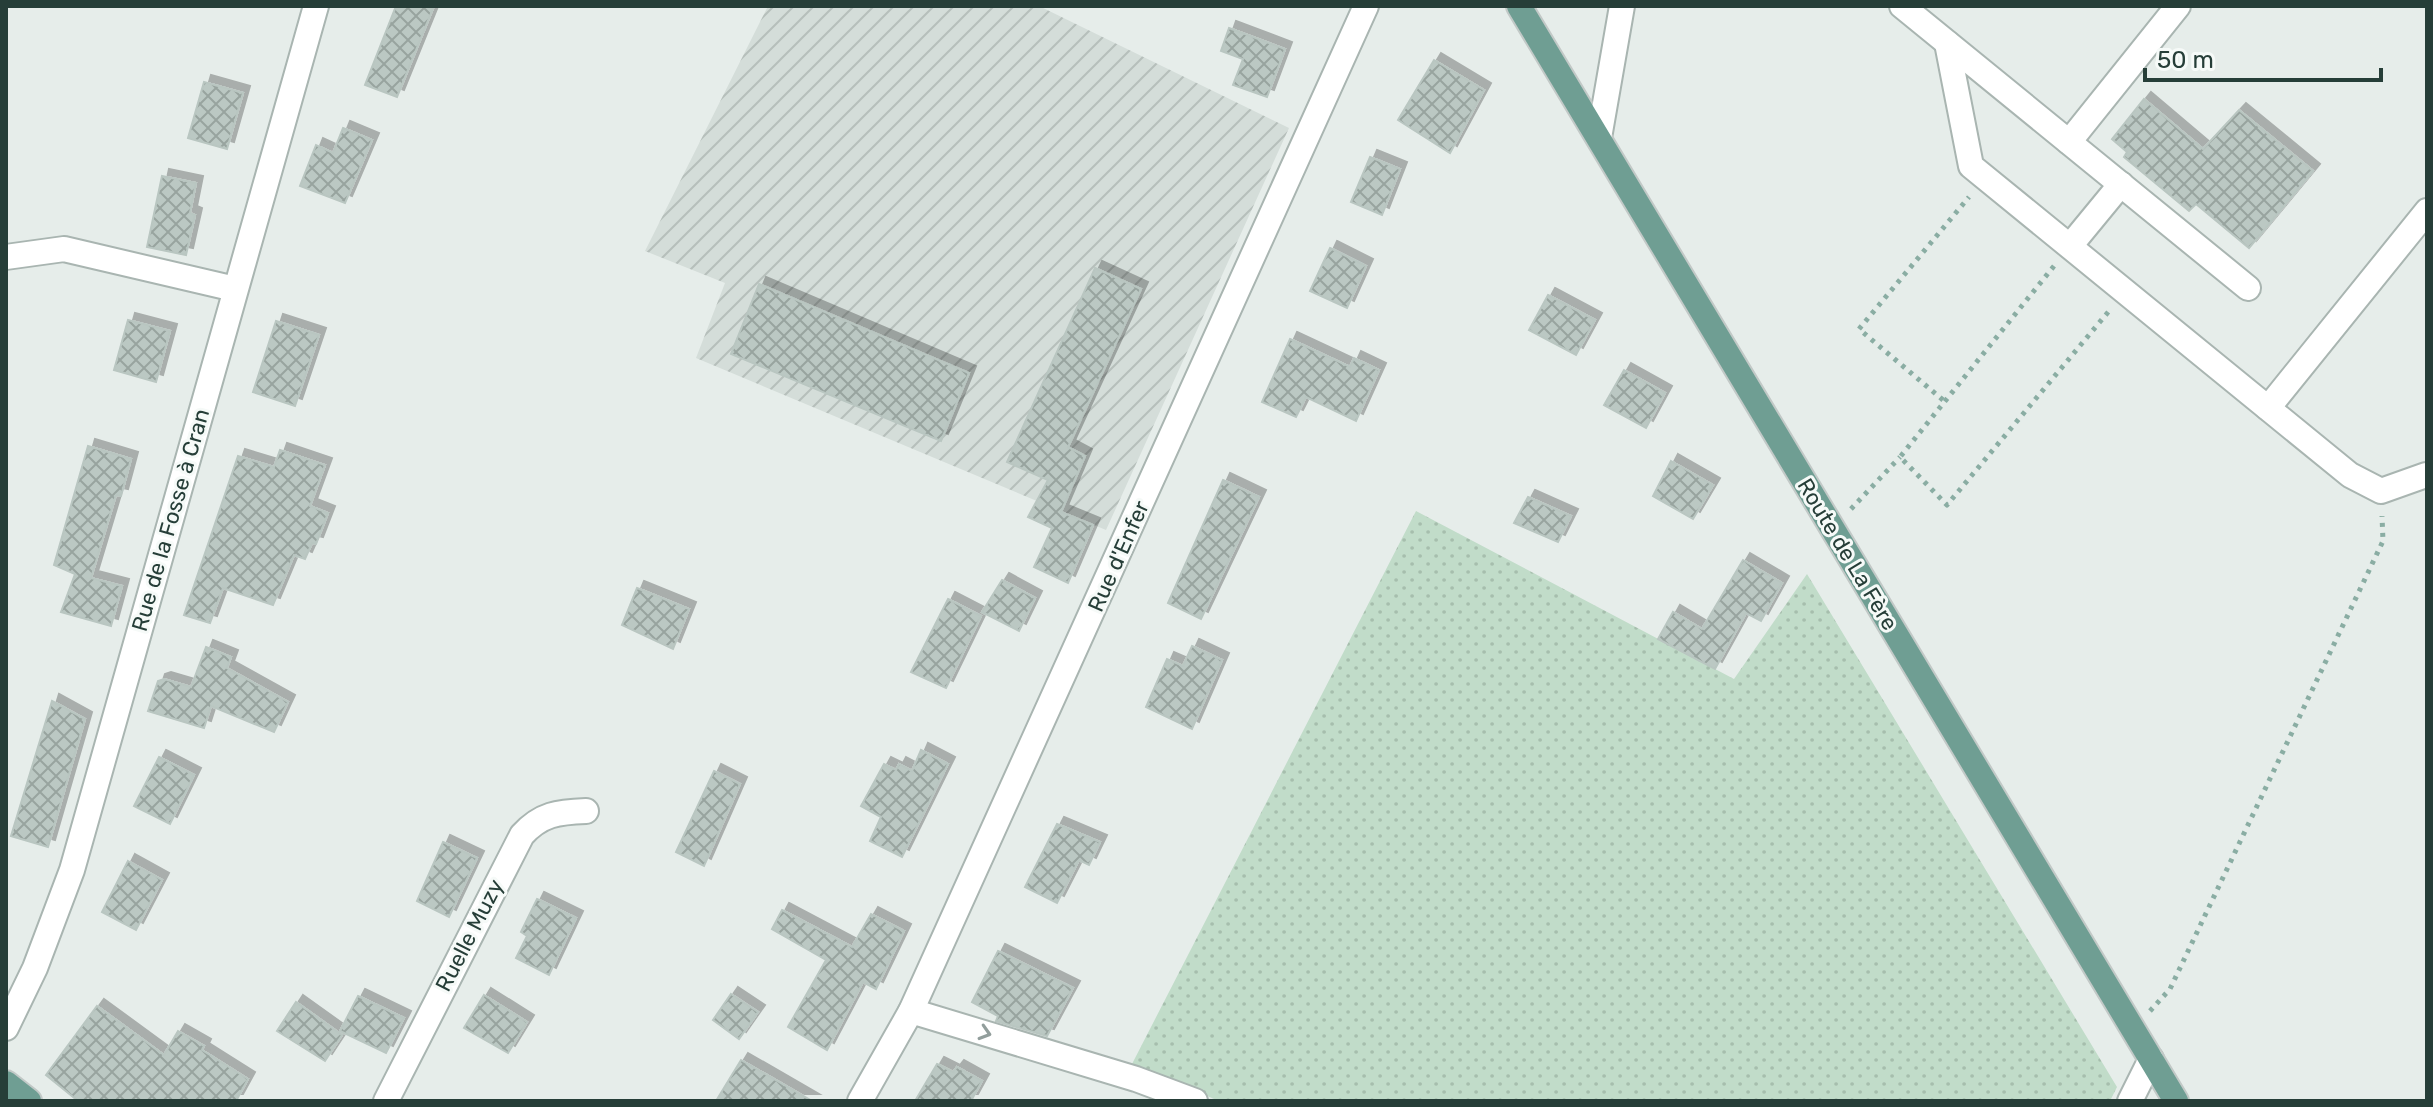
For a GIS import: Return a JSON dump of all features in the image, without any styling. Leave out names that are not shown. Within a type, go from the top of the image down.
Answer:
[{"type":"main road","name":"Route de La Fère","points":[[1519,6],[2176,1101]]},
{"type":"main road","points":[[1535,6],[1536,34]]},
{"type":"main road","points":[[6,1083],[29,1101]]},
{"type":"street","name":"Rue de la Fosse à Cran","points":[[6,1028],[35,968],[72,870],[316,6]]},
{"type":"street","name":"Rue d'Enfer","points":[[860,1101],[911,1011],[1366,6]]},
{"type":"street","points":[[1599,138],[1622,6]]},
{"type":"street","points":[[1902,6],[2248,288]]},
{"type":"street","points":[[2069,142],[2178,6]]},
{"type":"street","points":[[1947,43],[1971,166],[2350,475],[2381,491],[2426,475]]},
{"type":"street","points":[[2070,246],[2121,184]]},
{"type":"street","points":[[2268,408],[2427,211]]},
{"type":"street","points":[[6,257],[64,249],[235,289]]},
{"type":"street","name":"Ruelle Muzy","points":[[386,1101],[522,835],[541,817],[557,812],[586,811]]},
{"type":"street","points":[[911,1011],[1136,1079],[1195,1101]]},
{"type":"street","points":[[2130,1101],[2151,1059]]},
{"type":"path","points":[[1943,400],[1859,329],[1985,177]]},
{"type":"path","points":[[1833,529],[1900,457],[2070,246]]},
{"type":"path","points":[[1900,457],[1947,505],[2125,291]]},
{"type":"path","points":[[2115,998],[2131,991],[2148,1014],[2170,989],[2383,541],[2381,491]]},
{"type":"shaded area","points":[[768,6],[1039,6],[1289,128],[1106,530],[696,358],[725,283],[645,251]]},
{"type":"green space","points":[[1416,511],[1734,679],[1807,574],[2117,1087],[2110,1101],[1219,1101],[1132,1064]]},
{"type":"building","points":[[396,6],[434,6],[397,97],[365,85]]},
{"type":"building","points":[[1229,28],[1285,49],[1267,97],[1233,85],[1243,59],[1221,51]]},
{"type":"building","points":[[1434,60],[1484,90],[1450,153],[1398,120]]},
{"type":"building","points":[[204,82],[243,93],[227,149],[188,138]]},
{"type":"building","points":[[2144,99],[2203,149],[2239,110],[2313,171],[2249,248],[2196,204],[2189,211],[2124,157],[2127,152],[2112,139]]},
{"type":"building","points":[[343,128],[372,140],[345,203],[300,186],[316,145],[333,153]]},
{"type":"building","points":[[1370,157],[1400,169],[1382,215],[1351,202]]},
{"type":"building","points":[[162,176],[196,183],[190,213],[195,215],[186,255],[147,247]]},
{"type":"building","points":[[1330,248],[1366,266],[1347,308],[1310,291]]},
{"type":"building","points":[[1095,268],[1141,289],[1068,447],[1085,456],[1061,512],[1093,525],[1068,583],[1034,567],[1052,528],[1028,517],[1048,480],[1007,462]]},
{"type":"building","points":[[759,284],[969,373],[941,441],[731,354]]},
{"type":"building","points":[[1548,295],[1595,320],[1576,355],[1529,330]]},
{"type":"building","points":[[128,320],[170,331],[156,382],[114,370]]},
{"type":"building","points":[[276,321],[319,335],[295,406],[253,392]]},
{"type":"building","points":[[1290,339],[1350,367],[1354,358],[1379,370],[1356,421],[1306,397],[1296,417],[1262,402]]},
{"type":"building","points":[[1624,370],[1665,393],[1646,428],[1604,405]]},
{"type":"building","points":[[88,446],[131,459],[121,496],[116,495],[91,578],[122,586],[111,626],[61,612],[75,574],[54,565]]},
{"type":"building","points":[[280,450],[325,465],[310,506],[328,513],[316,544],[312,543],[305,559],[294,555],[273,605],[223,588],[210,623],[184,615],[238,456],[274,467]]},
{"type":"building","points":[[1671,461],[1713,485],[1693,519],[1653,496]]},
{"type":"building","points":[[1223,480],[1259,497],[1201,619],[1168,603]]},
{"type":"building","points":[[1528,497],[1571,516],[1558,542],[1514,523]]},
{"type":"building","points":[[1743,560],[1782,583],[1761,621],[1746,613],[1715,669],[1658,639],[1673,612],[1702,629]]},
{"type":"building","points":[[1002,580],[1035,598],[1019,631],[982,612]]},
{"type":"building","points":[[637,588],[689,609],[673,649],[622,625]]},
{"type":"building","points":[[948,599],[981,616],[946,688],[911,672]]},
{"type":"building","points":[[1192,646],[1222,660],[1192,729],[1146,707],[1167,659],[1183,666]]},
{"type":"building","points":[[206,647],[231,657],[227,668],[288,702],[274,732],[211,706],[204,728],[148,711],[158,681],[164,679],[191,687]]},
{"type":"building","points":[[52,701],[85,719],[48,847],[11,836]]},
{"type":"building","points":[[921,750],[948,764],[902,857],[870,841],[881,817],[861,806],[884,764],[896,770],[899,764],[912,771]]},
{"type":"building","points":[[159,757],[194,775],[170,824],[134,806]]},
{"type":"building","points":[[714,771],[740,784],[704,866],[676,852]]},
{"type":"building","points":[[1057,824],[1100,842],[1089,865],[1079,860],[1057,903],[1025,887]]},
{"type":"building","points":[[443,842],[477,858],[449,917],[417,901]]},
{"type":"building","points":[[128,861],[162,880],[136,930],[102,912]]},
{"type":"building","points":[[537,899],[576,918],[549,975],[516,958],[527,936],[521,932]]},
{"type":"building","points":[[782,910],[852,947],[871,914],[904,931],[876,989],[863,982],[827,1050],[788,1027],[826,960],[772,929]]},
{"type":"building","points":[[998,951],[1073,988],[1047,1036],[996,1021],[998,1016],[972,1002]]},
{"type":"building","points":[[731,994],[758,1012],[739,1039],[713,1020]]},
{"type":"building","points":[[484,995],[527,1022],[508,1053],[464,1028]]},
{"type":"building","points":[[358,996],[404,1018],[386,1053],[340,1031]]},
{"type":"building","points":[[296,1002],[342,1035],[325,1061],[277,1031]]},
{"type":"building","points":[[97,1006],[164,1055],[178,1031],[204,1046],[202,1050],[248,1079],[236,1101],[78,1101],[46,1075]]},
{"type":"building","points":[[741,1060],[812,1101],[716,1101]]},
{"type":"building","points":[[937,1064],[953,1072],[957,1067],[982,1081],[971,1101],[915,1101]]}]
